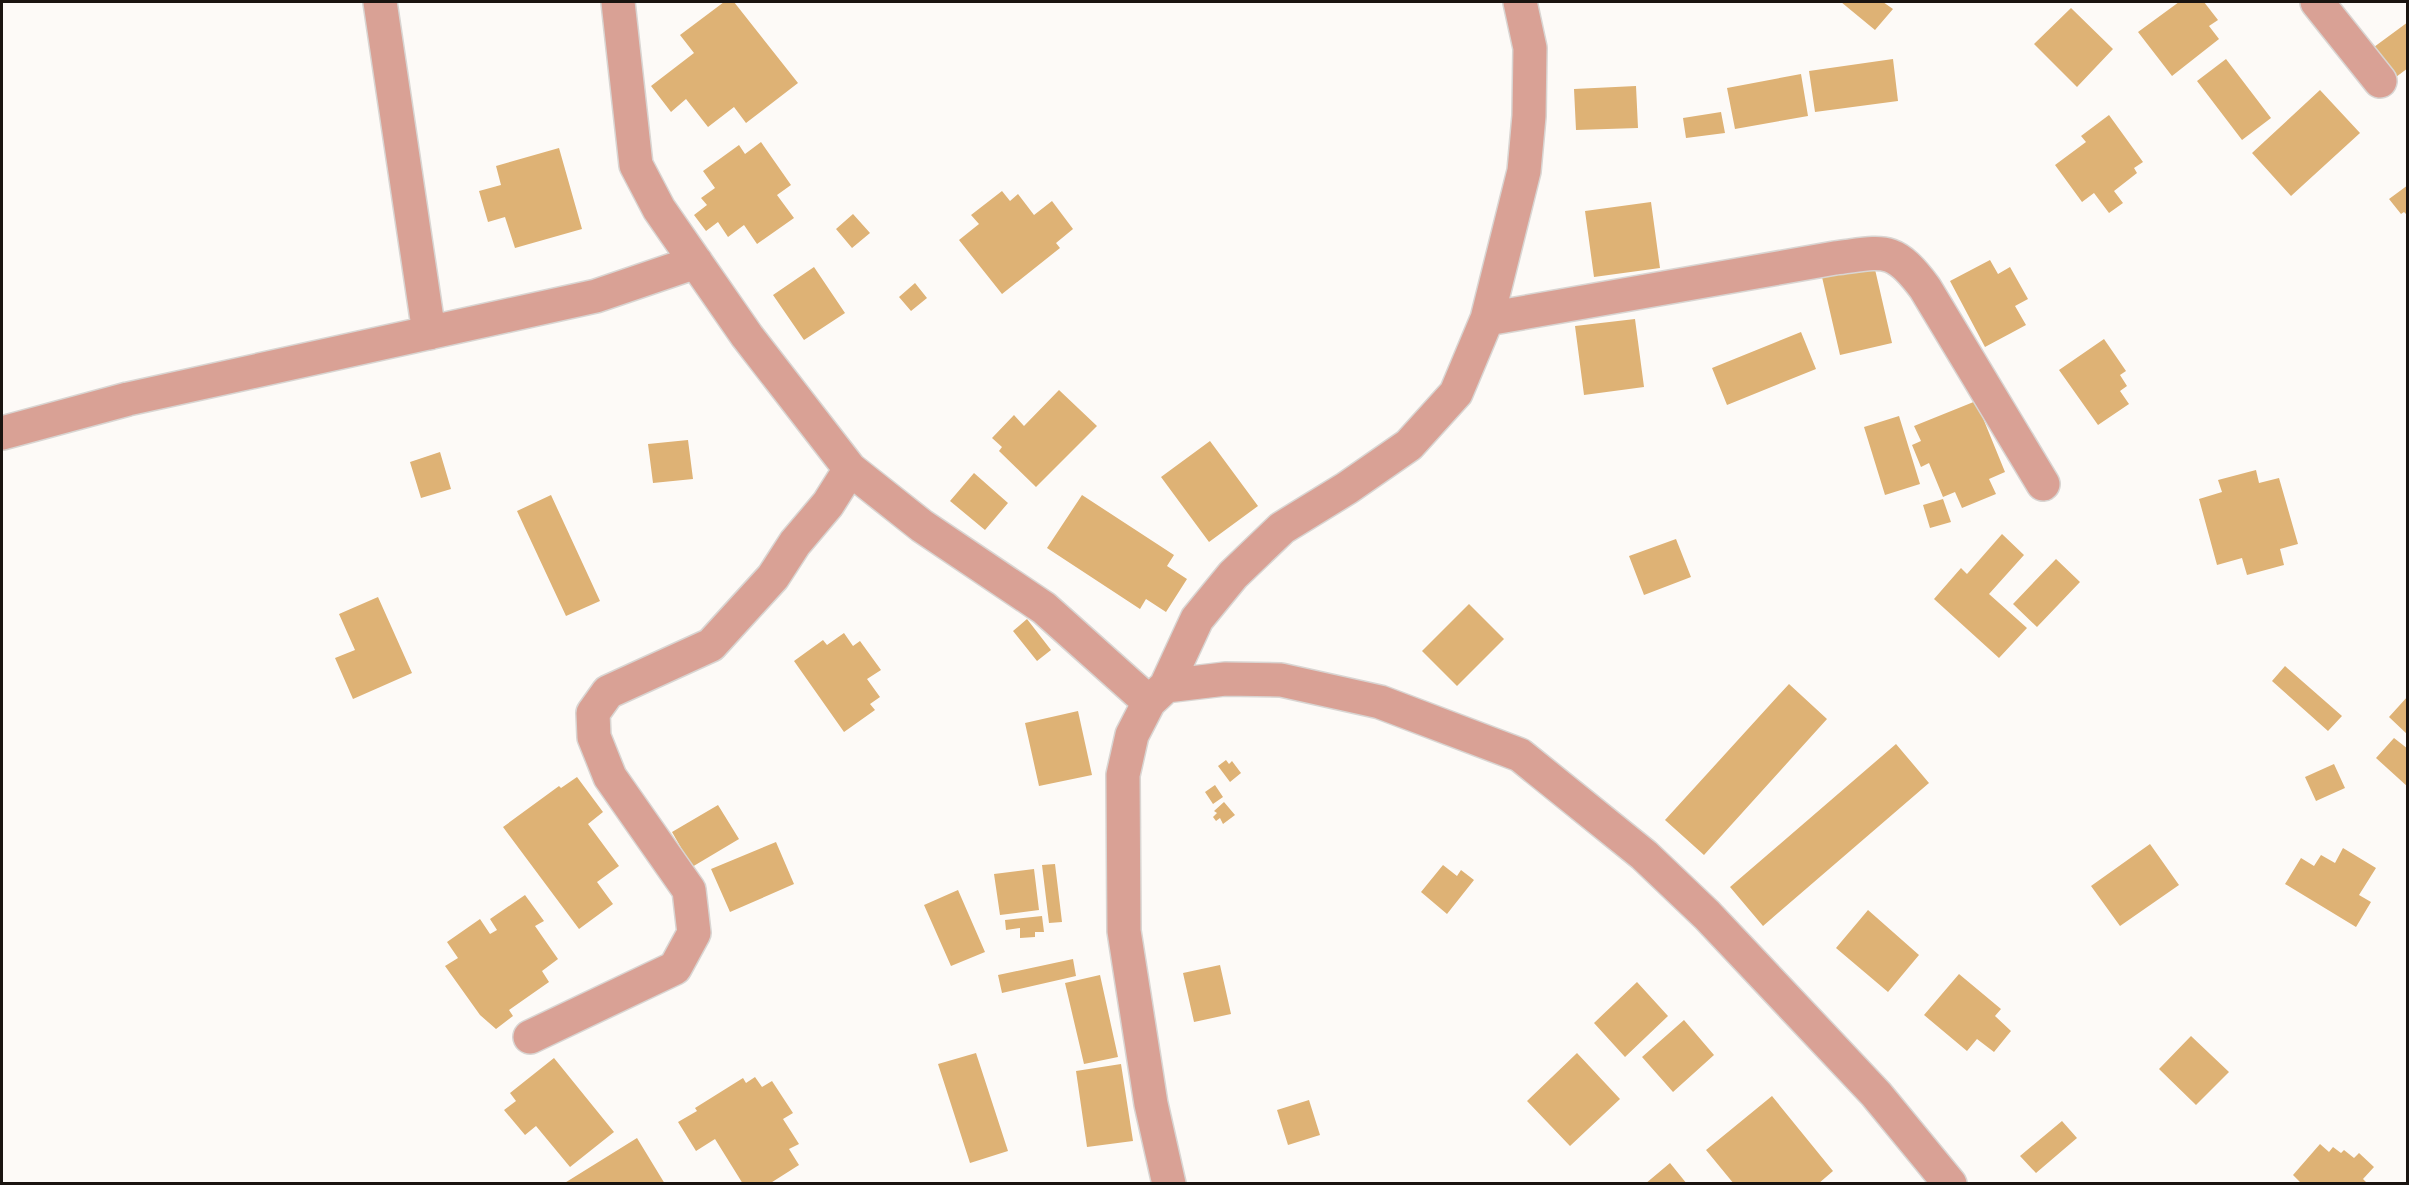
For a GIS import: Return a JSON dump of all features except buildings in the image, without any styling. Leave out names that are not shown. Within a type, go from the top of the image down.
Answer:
[{"type":"street","points":[[380,2],[429,333]]},
{"type":"street","points":[[1169,1184],[1151,1104],[1124,931],[1123,775],[1132,735],[1197,619],[1233,575],[1282,528],[1347,488],[1408,445],[1456,393],[1487,319],[1524,171],[1529,116],[1530,48],[1520,2]]},
{"type":"street","points":[[2317,2],[2380,81]]},
{"type":"street","points":[[622,4],[636,165],[659,209],[747,336],[850,469],[922,526],[1044,608],[1157,694],[1226,679],[1281,680],[1380,702],[1520,755],[1644,855],[1707,915],[1876,1094],[1950,1184]]},
{"type":"street","points":[[1487,319],[1835,258],[1884,252],[1908,265],[1925,288],[2043,484]]},
{"type":"street","points":[[2,433],[128,399],[596,296],[696,262]]},
{"type":"street","points":[[530,1037],[675,968],[694,933],[689,890],[610,777],[594,737],[593,713],[608,692],[711,645],[773,577],[795,543],[828,504],[850,469]]}]
